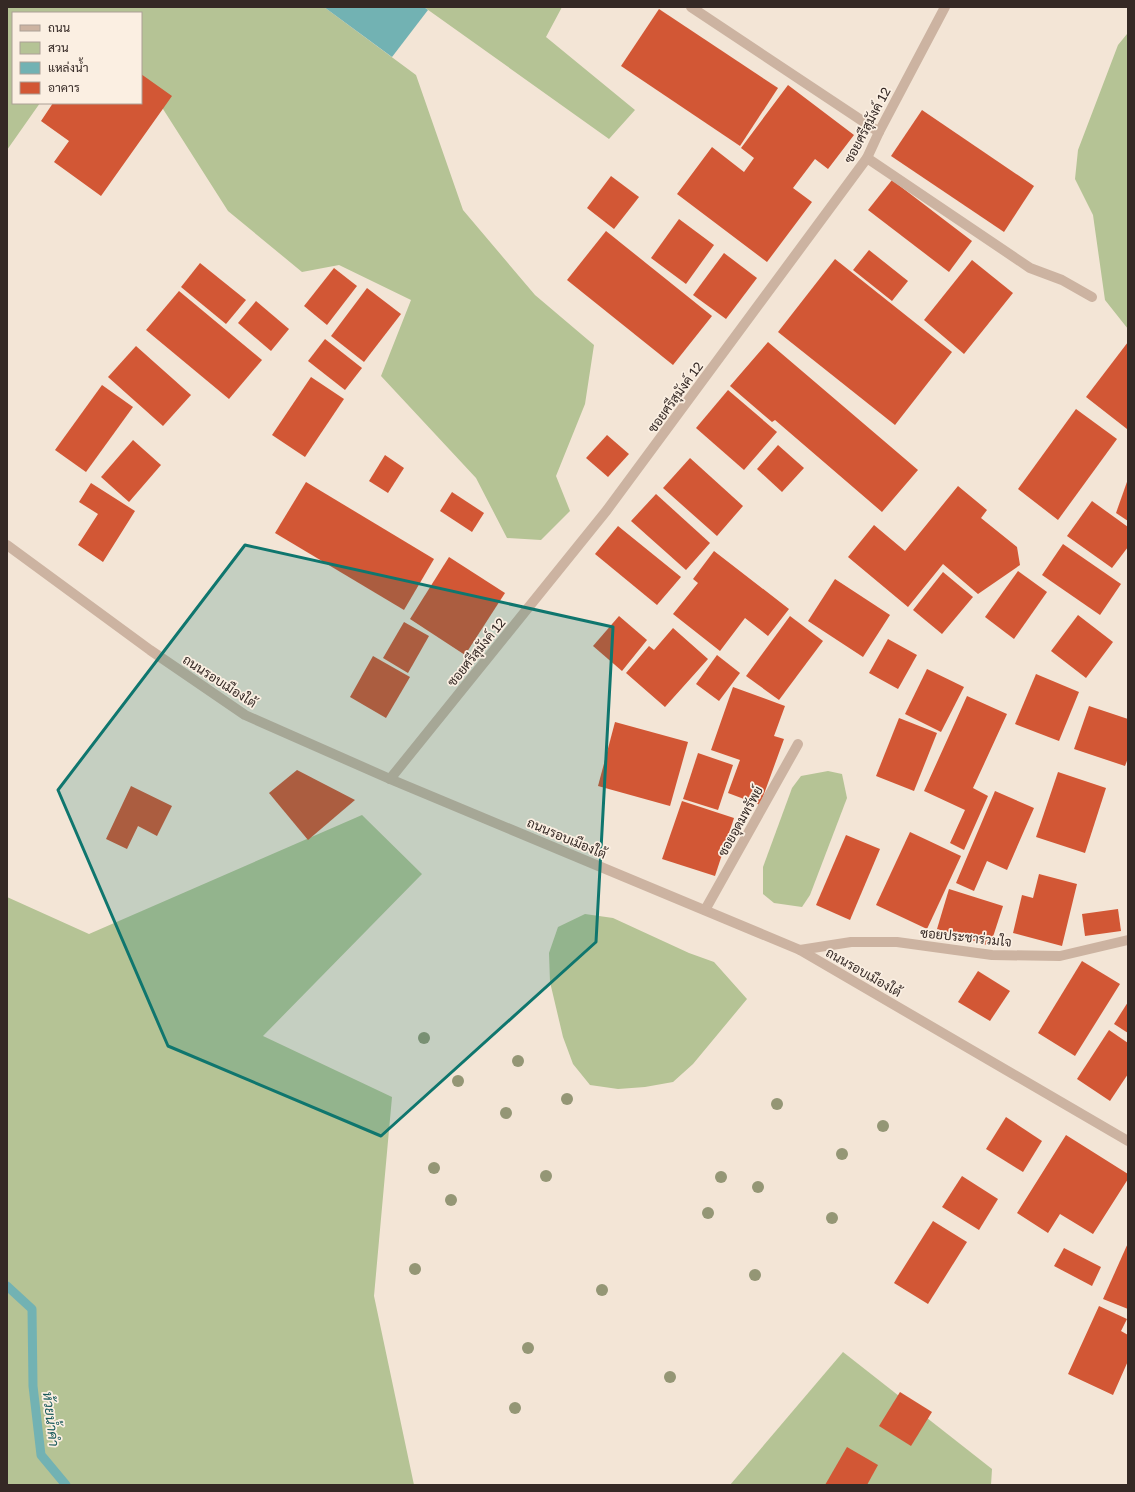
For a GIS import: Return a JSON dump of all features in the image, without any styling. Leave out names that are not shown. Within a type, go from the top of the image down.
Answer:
[{"type":"street","points":[[690,7],[879,132]]},
{"type":"street","name":"ซอยศรีสุมังค์ 12","points":[[390,779],[607,510],[867,158],[879,132],[945,7]]},
{"type":"street","points":[[867,158],[1030,268],[1062,280],[1092,297]]},
{"type":"street","name":"ถนนรอบเมืองใต้","points":[[7,545],[150,650],[245,715],[390,779],[800,950],[1127,1139]]},
{"type":"street","name":"ซอยอุดมทรัพย์","points":[[705,910],[798,744]]},
{"type":"street","name":"ซอยประชาร่วมใจ","points":[[800,950],[851,942],[897,942],[992,955],[1060,956],[1128,940]]},
{"type":"highlighted area","points":[[245,545],[613,627],[596,942],[381,1136],[168,1046],[58,790]]},
{"type":"green space","points":[[7,7],[324,7],[416,75],[463,210],[535,295],[594,345],[585,404],[556,476],[570,511],[541,540],[507,538],[476,478],[381,376],[411,300],[339,265],[302,272],[228,211],[156,98],[142,80],[142,12],[12,12],[12,104],[39,104],[7,150]]},
{"type":"green space","points":[[424,7],[562,7],[546,37],[635,110],[609,139]]},
{"type":"green space","points":[[1127,34],[1128,329],[1105,300],[1093,215],[1075,179],[1078,150],[1118,45]]},
{"type":"green space","points":[[828,771],[842,774],[847,798],[810,895],[802,907],[774,903],[763,894],[763,867],[792,788],[801,776]]},
{"type":"green space","points":[[362,815],[422,874],[263,1036],[392,1097],[374,1296],[414,1485],[7,1485],[7,897],[89,934]]},
{"type":"green space","points":[[585,914],[613,918],[689,953],[714,962],[747,999],[693,1064],[673,1082],[645,1087],[618,1089],[590,1085],[573,1064],[563,1037],[550,982],[549,953],[558,927]]},
{"type":"green space","points":[[843,1352],[992,1469],[991,1485],[730,1485]]},
{"type":"water","points":[[324,7],[424,7],[428,10],[392,57]]},
{"type":"building","points":[[659,9],[778,88],[740,146],[621,66]]},
{"type":"building","points":[[142,75],[172,96],[101,196],[54,162],[69,141],[41,121],[52,104],[142,104]]},
{"type":"building","points":[[788,85],[854,135],[828,169],[815,159],[793,188],[812,202],[767,262],[677,194],[712,147],[744,172],[754,158],[741,148]]},
{"type":"building","points":[[922,110],[1034,186],[1004,232],[891,156]]},
{"type":"building","points":[[611,176],[639,197],[614,229],[587,208]]},
{"type":"building","points":[[892,180],[972,241],[949,272],[868,210]]},
{"type":"building","points":[[679,219],[714,245],[686,284],[651,258]]},
{"type":"building","points":[[606,231],[712,316],[673,365],[567,280]]},
{"type":"building","points":[[869,250],[908,281],[892,301],[853,270]]},
{"type":"building","points":[[724,253],[757,278],[726,319],[693,295]]},
{"type":"building","points":[[835,259],[952,352],[895,425],[778,332]]},
{"type":"building","points":[[972,260],[1013,293],[964,354],[924,320]]},
{"type":"building","points":[[200,263],[246,300],[226,324],[181,287]]},
{"type":"building","points":[[334,268],[357,286],[327,325],[304,306]]},
{"type":"building","points":[[367,288],[401,314],[364,362],[331,336]]},
{"type":"building","points":[[179,291],[262,360],[229,399],[146,330]]},
{"type":"building","points":[[256,301],[289,329],[271,351],[238,323]]},
{"type":"building","points":[[325,339],[362,368],[345,390],[308,361]]},
{"type":"building","points":[[768,342],[918,470],[882,512],[775,420],[772,422],[730,386]]},
{"type":"building","points":[[1128,342],[1128,428],[1127,429],[1086,397]]},
{"type":"building","points":[[136,346],[191,395],[163,426],[108,377]]},
{"type":"building","points":[[311,377],[344,399],[305,457],[272,435]]},
{"type":"building","points":[[102,385],[133,407],[86,472],[55,450]]},
{"type":"building","points":[[728,390],[777,432],[744,470],[696,428]]},
{"type":"building","points":[[1076,409],[1117,439],[1058,520],[1018,489]]},
{"type":"building","points":[[607,435],[629,454],[608,477],[586,458]]},
{"type":"building","points":[[133,440],[161,465],[129,502],[101,477]]},
{"type":"building","points":[[778,445],[804,468],[782,492],[757,469]]},
{"type":"building","points":[[385,455],[404,468],[388,493],[369,481]]},
{"type":"building","points":[[690,458],[743,506],[717,536],[663,488]]},
{"type":"building","points":[[1128,479],[1128,521],[1116,513]]},
{"type":"building","points":[[306,482],[434,559],[404,610],[275,533]]},
{"type":"building","points":[[91,483],[135,511],[103,562],[78,545],[98,514],[79,502]]},
{"type":"building","points":[[958,486],[987,510],[981,518],[1017,547],[1020,565],[978,594],[943,564],[908,607],[848,557],[874,525],[905,551]]},
{"type":"building","points":[[452,492],[484,513],[472,532],[440,511]]},
{"type":"building","points":[[656,494],[710,543],[686,570],[631,521]]},
{"type":"building","points":[[1092,501],[1128,527],[1128,547],[1112,568],[1067,536]]},
{"type":"building","points":[[618,526],[681,577],[657,605],[595,554]]},
{"type":"building","points":[[1063,544],[1121,584],[1100,615],[1042,575]]},
{"type":"building","points":[[714,551],[789,609],[768,636],[745,618],[720,651],[673,614],[698,583],[693,579]]},
{"type":"building","points":[[449,557],[505,593],[465,655],[410,619]]},
{"type":"building","points":[[1018,571],[1047,592],[1014,639],[985,617]]},
{"type":"building","points":[[943,572],[973,597],[942,634],[913,610]]},
{"type":"building","points":[[835,579],[890,615],[863,657],[808,621]]},
{"type":"building","points":[[1078,615],[1113,642],[1086,678],[1051,651]]},
{"type":"building","points":[[619,616],[647,640],[622,671],[593,646]]},
{"type":"building","points":[[790,616],[823,641],[779,700],[746,676]]},
{"type":"building","points":[[404,622],[429,636],[408,673],[383,658]]},
{"type":"building","points":[[673,628],[708,659],[665,707],[626,673],[649,646],[654,650]]},
{"type":"building","points":[[888,639],[917,655],[898,689],[869,673]]},
{"type":"building","points":[[717,655],[740,673],[719,701],[696,684]]},
{"type":"building","points":[[373,656],[410,677],[386,718],[350,697]]},
{"type":"building","points":[[927,669],[964,687],[941,732],[905,714]]},
{"type":"building","points":[[1036,674],[1079,692],[1059,741],[1015,724]]},
{"type":"building","points":[[733,687],[785,706],[774,736],[784,739],[760,805],[728,793],[740,760],[711,750]]},
{"type":"building","points":[[967,696],[1007,714],[973,788],[988,796],[964,850],[950,843],[965,810],[924,791]]},
{"type":"building","points":[[1089,706],[1128,719],[1128,758],[1125,766],[1074,749]]},
{"type":"building","points":[[899,718],[937,733],[914,791],[876,776]]},
{"type":"building","points":[[615,722],[688,742],[670,806],[598,786]]},
{"type":"building","points":[[698,753],[733,765],[718,810],[683,799]]},
{"type":"building","points":[[297,770],[355,800],[308,840],[269,793]]},
{"type":"building","points":[[1058,772],[1106,788],[1085,853],[1036,837]]},
{"type":"building","points":[[131,786],[172,806],[157,836],[138,826],[127,849],[106,839]]},
{"type":"building","points":[[995,791],[1034,808],[1007,870],[987,861],[974,891],[956,883]]},
{"type":"building","points":[[682,801],[734,818],[715,876],[662,859]]},
{"type":"building","points":[[910,832],[961,856],[927,929],[876,905]]},
{"type":"building","points":[[846,835],[880,849],[850,920],[816,905]]},
{"type":"building","points":[[1039,874],[1077,884],[1062,946],[1013,933],[1022,895],[1033,898]]},
{"type":"building","points":[[949,889],[1003,906],[990,946],[937,929]]},
{"type":"building","points":[[1118,909],[1121,931],[1085,936],[1082,914]]},
{"type":"building","points":[[1082,961],[1120,984],[1075,1056],[1038,1033]]},
{"type":"building","points":[[978,971],[1010,991],[990,1021],[958,1002]]},
{"type":"building","points":[[1128,1002],[1128,1033],[1114,1024]]},
{"type":"building","points":[[1109,1030],[1128,1043],[1128,1074],[1110,1101],[1077,1079]]},
{"type":"building","points":[[1006,1117],[1042,1141],[1023,1172],[986,1149]]},
{"type":"building","points":[[1066,1135],[1128,1174],[1128,1179],[1093,1234],[1060,1214],[1048,1233],[1017,1213]]},
{"type":"building","points":[[962,1176],[998,1199],[979,1230],[942,1207]]},
{"type":"building","points":[[933,1221],[967,1242],[928,1304],[894,1283]]},
{"type":"building","points":[[1128,1243],[1128,1309],[1103,1299]]},
{"type":"building","points":[[1064,1248],[1101,1267],[1092,1286],[1054,1266]]},
{"type":"building","points":[[1099,1306],[1127,1319],[1121,1331],[1128,1335],[1128,1361],[1113,1395],[1068,1374]]},
{"type":"building","points":[[900,1392],[932,1412],[911,1446],[879,1426]]},
{"type":"building","points":[[847,1447],[878,1465],[867,1485],[825,1485]]},
{"type":"waterway","name":"ห้วยน้ำคำ","points":[[7,1286],[32,1309],[33,1386],[41,1455],[66,1485]]}]
